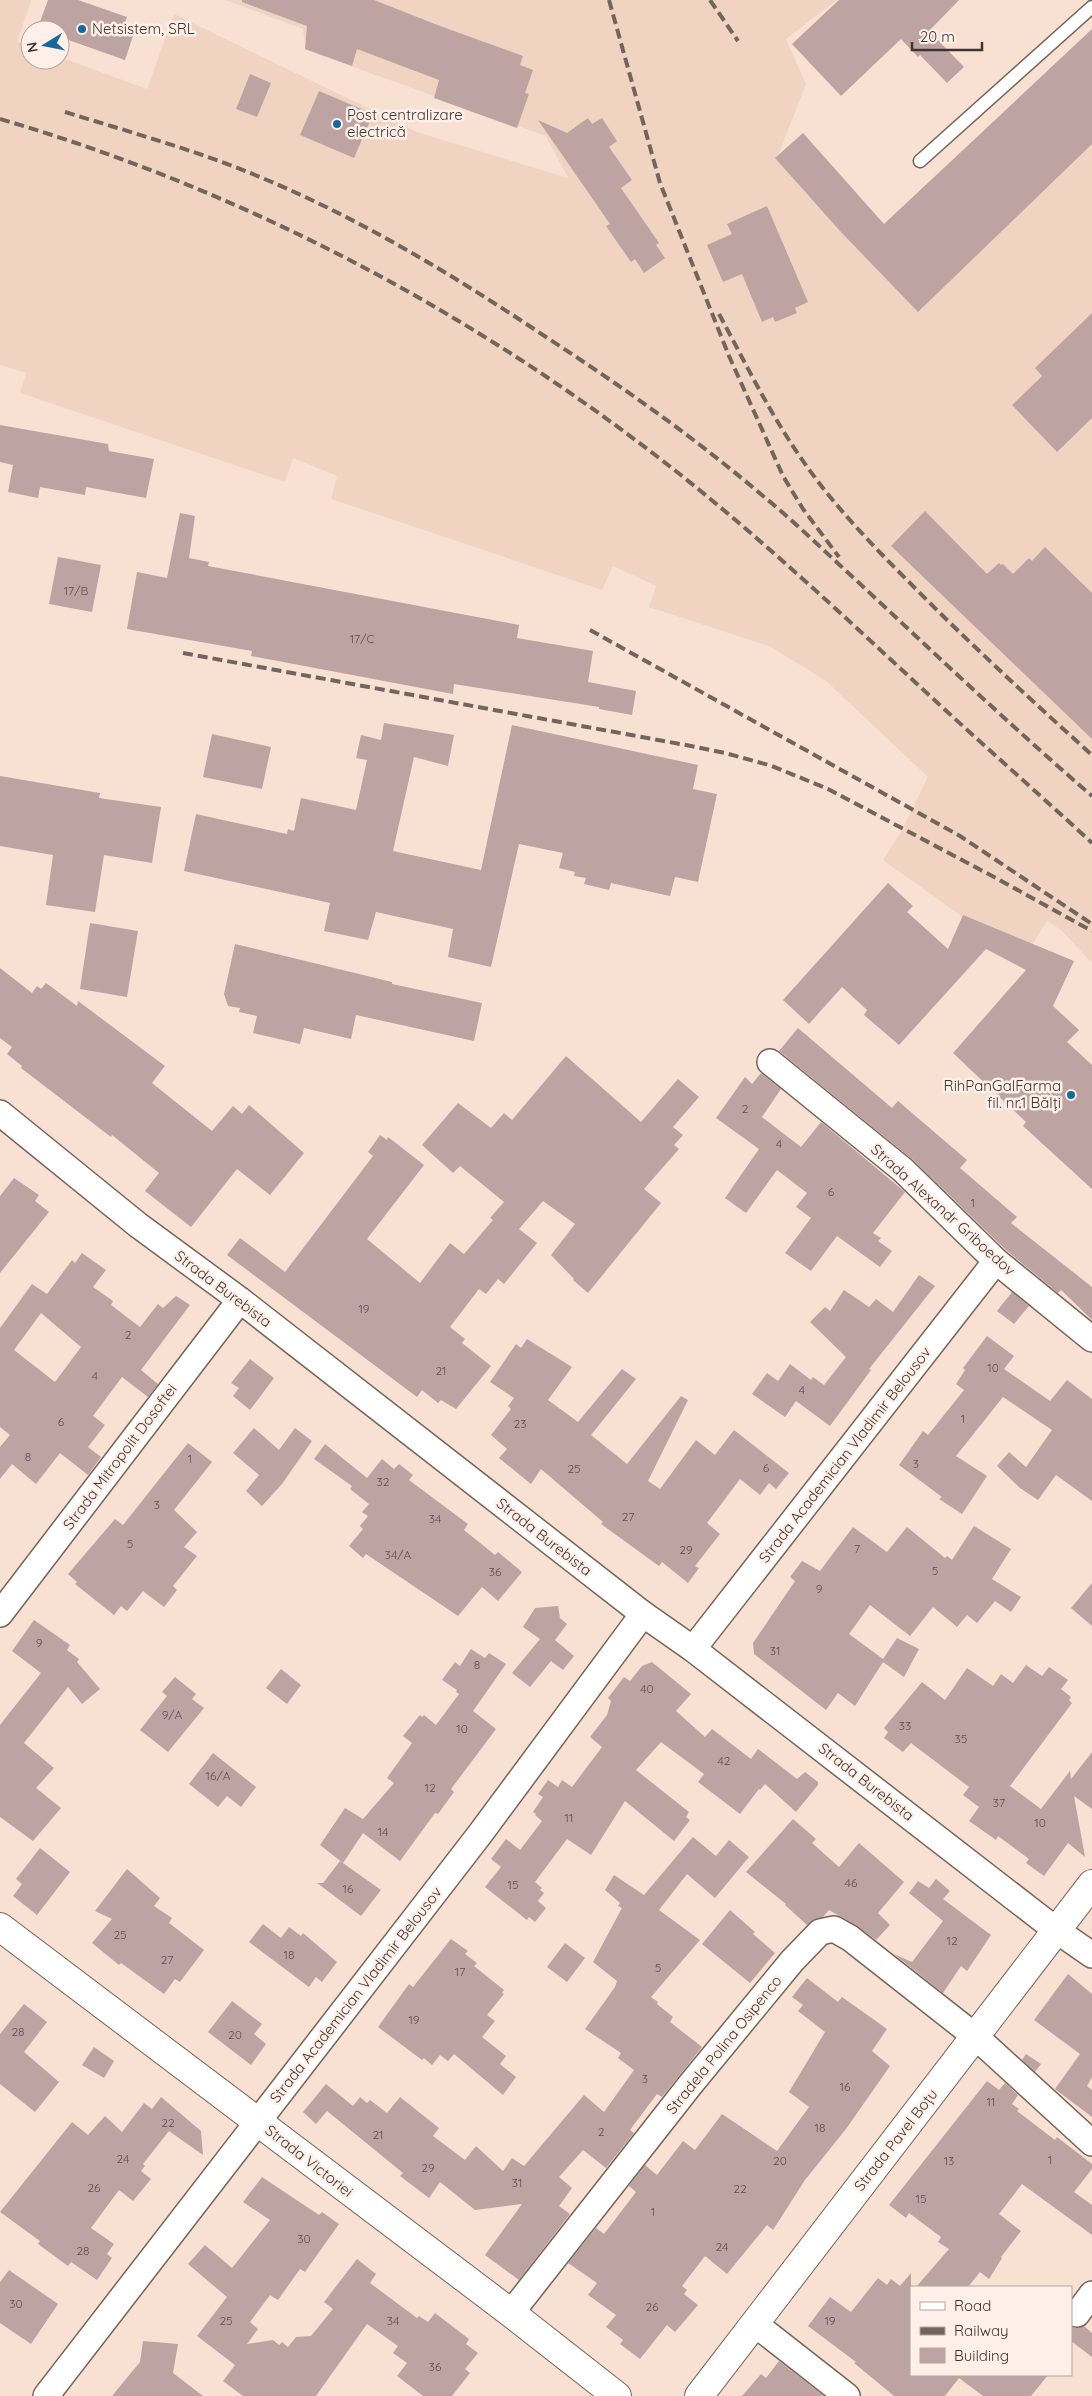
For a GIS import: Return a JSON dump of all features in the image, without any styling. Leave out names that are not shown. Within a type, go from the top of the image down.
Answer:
[{"type":"street","name":"Strada Alexandr Griboedov","points":[[770,1062],[903,1170],[996,1261],[1092,1339]]},
{"type":"street","name":"Strada Burebista","points":[[0,1113],[138,1225],[240,1300],[642,1614],[693,1649],[1056,1930],[1092,1955]]},
{"type":"street","name":"Strada Academician Vladimir Belousov","points":[[693,1649],[996,1261]]},
{"type":"street","name":"Strada Mitropolit Dosoftei","points":[[0,1614],[240,1300]]},
{"type":"street","name":"Strada Academician Vladimir Belousov","points":[[46,2396],[480,1834],[642,1614]]},
{"type":"street","name":"Strada Pavel Boțu","points":[[699,2396],[1092,1884]]},
{"type":"street","name":"Strada Victoriei","points":[[0,1927],[511,2313],[617,2396]]},
{"type":"street","name":"Stradela Polina Osipenco","points":[[511,2313],[690,2085],[792,1961],[820,1932],[834,1929],[841,1931],[976,2037],[1092,2142]]},
{"type":"street","points":[[1077,2314],[1092,2294]]},
{"type":"street","points":[[755,2324],[847,2396]]},
{"type":"lane","points":[[920,162],[1092,7]]},
{"type":"shaded area","points":[[0,0],[31,0],[24,20],[20,20],[20,33],[17,42],[20,43],[20,70],[70,70],[70,61],[147,89],[174,14],[417,132],[568,178],[546,136],[306,50],[303,29],[225,0],[837,0],[786,39],[806,84],[779,153],[883,276],[1092,80],[1092,963],[1061,930],[1047,921],[1023,960],[883,860],[902,830],[928,777],[826,681],[769,646],[649,607],[656,586],[613,566],[602,590],[331,499],[337,476],[293,458],[285,482],[20,393],[26,373],[0,365]]},
{"type":"building","name":"Netsistem, SRL","points":[[48,0],[78,0],[127,17],[122,32],[133,36],[125,60],[70,41],[70,20],[41,20]]},
{"type":"building","points":[[242,0],[374,0],[523,56],[520,65],[533,70],[525,93],[529,94],[517,128],[434,98],[439,80],[357,49],[352,66],[305,49],[307,26],[242,2]]},
{"type":"building","points":[[839,0],[959,0],[929,31],[964,67],[947,83],[920,55],[918,57],[901,39],[841,96],[792,44]]},
{"type":"building","points":[[1092,29],[1092,144],[918,312],[840,231],[775,158],[803,133],[884,224]]},
{"type":"building","points":[[250,74],[271,83],[257,117],[236,109]]},
{"type":"building","name":"Post centralizare electrică","points":[[319,91],[373,114],[354,158],[300,135]]},
{"type":"building","points":[[588,118],[592,124],[602,118],[617,141],[609,147],[632,180],[621,188],[659,243],[656,245],[665,258],[644,273],[635,259],[631,262],[606,226],[610,224],[538,120],[567,133]]},
{"type":"building","points":[[767,206],[808,302],[795,308],[797,313],[775,322],[773,317],[762,322],[742,274],[723,282],[707,245],[732,234],[727,224]]},
{"type":"building","points":[[1092,313],[1092,418],[1057,452],[1012,405],[1042,376],[1035,368]]},
{"type":"building","points":[[0,425],[108,444],[109,451],[154,459],[146,498],[86,487],[85,495],[40,487],[38,498],[8,492],[13,465],[0,462]]},
{"type":"building","points":[[925,511],[987,574],[999,563],[1003,564],[1013,574],[1029,558],[1032,561],[1045,547],[1092,593],[1092,739],[891,546]]},
{"type":"building","points":[[180,513],[195,516],[189,558],[209,562],[208,566],[519,625],[517,638],[593,651],[588,682],[636,691],[632,715],[599,709],[599,707],[454,684],[453,694],[251,656],[252,651],[127,629],[137,572],[167,578]]},
{"type":"building","points":[[58,557],[101,565],[92,612],[49,604]]},
{"type":"building","points":[[384,723],[454,735],[448,766],[414,757],[393,851],[481,870],[512,725],[698,765],[693,789],[717,794],[698,882],[675,877],[670,896],[611,883],[609,890],[584,884],[586,878],[574,876],[575,872],[559,868],[563,853],[519,844],[491,967],[448,957],[453,929],[376,912],[368,940],[324,931],[330,903],[184,871],[196,814],[287,834],[288,829],[294,831],[301,798],[356,810],[367,760],[356,758],[361,735],[381,740]]},
{"type":"building","points":[[212,734],[271,747],[262,789],[203,777]]},
{"type":"building","points":[[0,776],[100,793],[99,798],[161,807],[152,863],[104,855],[95,912],[46,905],[53,855],[0,846]]},
{"type":"building","points":[[888,883],[913,906],[907,912],[948,949],[963,915],[1074,961],[1053,1006],[1079,1030],[1067,1042],[1092,1065],[1092,1189],[1023,1126],[1026,1122],[953,1053],[1026,970],[986,949],[899,1045],[864,1015],[867,1010],[842,987],[809,1024],[783,1000]]},
{"type":"building","points":[[90,923],[138,931],[127,997],[80,989]]},
{"type":"building","points":[[235,944],[392,982],[392,984],[482,1003],[474,1041],[356,1015],[351,1039],[304,1028],[300,1044],[253,1033],[257,1016],[239,1012],[240,1008],[228,1006],[224,994]]},
{"type":"building","points":[[0,968],[32,993],[37,986],[41,989],[46,983],[77,1006],[78,1001],[165,1066],[152,1083],[212,1131],[233,1106],[242,1114],[249,1105],[304,1153],[270,1195],[237,1169],[191,1227],[145,1191],[159,1173],[112,1135],[111,1137],[21,1068],[22,1066],[7,1054],[12,1047],[0,1038]]},
{"type":"building","points":[[798,1028],[892,1108],[898,1101],[967,1160],[960,1168],[1017,1217],[1011,1223],[1092,1287],[1092,1320],[1061,1290],[1058,1293],[1006,1250],[912,1159],[779,1051]]},
{"type":"building","points":[[566,1056],[641,1122],[678,1079],[699,1097],[673,1127],[683,1135],[674,1145],[679,1149],[644,1189],[661,1203],[588,1293],[573,1280],[551,1255],[575,1224],[543,1201],[519,1229],[537,1243],[504,1284],[498,1279],[486,1294],[479,1289],[450,1327],[465,1339],[462,1343],[491,1366],[456,1409],[441,1400],[438,1403],[422,1390],[417,1397],[227,1255],[240,1238],[285,1272],[373,1156],[368,1152],[380,1135],[387,1140],[388,1137],[424,1165],[367,1239],[420,1283],[450,1243],[464,1254],[493,1220],[490,1218],[504,1202],[460,1166],[453,1173],[422,1145],[458,1103],[491,1128],[504,1113],[512,1120]]},
{"type":"building","points":[[761,1073],[781,1089],[762,1117],[801,1147],[821,1122],[905,1192],[873,1233],[881,1238],[878,1241],[892,1251],[880,1267],[837,1236],[811,1271],[785,1253],[811,1218],[796,1207],[807,1193],[777,1170],[746,1213],[725,1198],[759,1149],[716,1118],[745,1077],[752,1084]]},
{"type":"building","points":[[14,1178],[39,1195],[35,1201],[49,1212],[0,1273],[0,1196]]},
{"type":"building","points":[[82,1253],[106,1270],[93,1287],[113,1301],[111,1305],[140,1327],[158,1304],[163,1308],[176,1296],[190,1305],[141,1370],[158,1384],[148,1397],[122,1377],[93,1416],[105,1425],[88,1447],[101,1457],[88,1475],[60,1453],[36,1484],[12,1464],[0,1479],[0,1447],[10,1435],[0,1427],[0,1328],[32,1284],[47,1294],[72,1260],[75,1263]],"holes":[[[41,1313],[81,1347],[55,1382],[14,1350]]]},
{"type":"building","points":[[919,1275],[935,1286],[869,1369],[871,1370],[830,1426],[796,1401],[785,1417],[752,1394],[767,1373],[778,1381],[790,1364],[811,1380],[813,1377],[824,1385],[846,1357],[810,1322],[825,1307],[830,1311],[844,1290],[869,1307],[876,1299],[893,1312]]},
{"type":"building","points":[[1012,1292],[1029,1306],[1014,1324],[997,1311]]},
{"type":"building","points":[[987,1336],[1014,1356],[1004,1369],[1050,1401],[1067,1380],[1092,1399],[1092,1501],[1056,1475],[1038,1500],[1020,1488],[997,1466],[1009,1452],[1026,1467],[1052,1430],[1003,1397],[956,1456],[987,1476],[962,1514],[939,1499],[942,1497],[899,1465],[923,1431],[928,1435],[964,1390],[956,1384],[965,1370],[963,1368]]},
{"type":"building","points":[[527,1339],[572,1367],[548,1400],[578,1422],[622,1369],[636,1379],[591,1435],[627,1464],[681,1396],[688,1400],[648,1481],[660,1489],[696,1440],[715,1455],[734,1430],[789,1473],[776,1489],[769,1483],[760,1495],[740,1479],[707,1523],[720,1534],[695,1566],[699,1568],[688,1583],[662,1562],[659,1566],[601,1524],[603,1522],[541,1469],[531,1484],[499,1458],[507,1449],[491,1435],[511,1409],[508,1406],[514,1398],[490,1382],[516,1344],[521,1348]]},
{"type":"building","points":[[250,1359],[274,1378],[250,1410],[233,1396],[239,1388],[231,1383]]},
{"type":"building","points":[[254,1428],[279,1450],[295,1428],[312,1441],[282,1484],[262,1506],[246,1491],[259,1475],[233,1453]]},
{"type":"building","points":[[188,1443],[212,1462],[174,1510],[197,1532],[184,1547],[197,1556],[173,1586],[177,1590],[164,1607],[143,1591],[127,1611],[121,1606],[114,1615],[75,1584],[77,1582],[68,1574],[115,1519],[123,1525]]},
{"type":"building","points":[[325,1444],[367,1478],[382,1459],[394,1469],[399,1464],[413,1475],[409,1480],[468,1524],[464,1530],[495,1555],[498,1552],[522,1572],[498,1601],[482,1587],[458,1616],[366,1554],[363,1558],[349,1546],[363,1529],[360,1526],[368,1516],[362,1512],[369,1504],[350,1489],[352,1486],[314,1459]]},
{"type":"building","points":[[974,1526],[1011,1549],[992,1579],[1021,1597],[1011,1612],[995,1601],[977,1623],[967,1615],[957,1627],[933,1607],[910,1636],[870,1605],[849,1634],[883,1659],[897,1638],[919,1649],[904,1677],[883,1662],[855,1706],[838,1693],[826,1710],[754,1654],[753,1643],[795,1581],[790,1577],[802,1561],[820,1571],[853,1527],[887,1552],[907,1527],[945,1558],[947,1556],[952,1560]]},
{"type":"building","points":[[1092,1583],[1092,1626],[1071,1608]]},
{"type":"building","points":[[558,1606],[560,1618],[567,1624],[555,1640],[574,1656],[563,1670],[551,1661],[530,1687],[512,1673],[540,1639],[523,1627],[535,1608]]},
{"type":"building","points":[[34,1620],[70,1645],[67,1650],[79,1659],[77,1662],[100,1689],[82,1704],[68,1687],[24,1743],[54,1768],[36,1788],[61,1808],[33,1841],[0,1817],[0,1725],[41,1673],[12,1651]]},
{"type":"building","points":[[471,1649],[485,1658],[489,1653],[506,1664],[473,1711],[496,1729],[451,1789],[454,1792],[438,1814],[435,1813],[400,1861],[363,1833],[343,1863],[320,1845],[345,1808],[363,1819],[394,1783],[387,1778],[412,1743],[403,1736],[420,1715],[422,1717],[424,1715],[436,1725],[459,1694],[456,1692],[457,1690],[442,1680],[455,1662],[460,1666]]},
{"type":"building","points":[[652,1662],[691,1694],[676,1711],[705,1737],[712,1729],[751,1759],[758,1749],[797,1779],[805,1772],[818,1782],[818,1785],[796,1812],[765,1784],[740,1814],[698,1782],[704,1774],[661,1742],[636,1770],[689,1812],[686,1817],[690,1820],[674,1841],[625,1801],[591,1855],[567,1839],[535,1882],[542,1888],[540,1890],[544,1893],[538,1901],[546,1908],[535,1922],[529,1917],[527,1920],[485,1887],[501,1867],[491,1859],[506,1839],[520,1850],[542,1821],[533,1812],[543,1797],[538,1794],[548,1780],[558,1787],[562,1780],[572,1787],[602,1747],[590,1737],[607,1715],[611,1701],[608,1698],[624,1677],[630,1681],[642,1666]]},
{"type":"building","points":[[1026,1665],[1042,1676],[1049,1667],[1068,1680],[1061,1689],[1071,1697],[1069,1700],[1072,1703],[1010,1786],[1041,1809],[1070,1771],[1071,1779],[1092,1752],[1092,1809],[1074,1796],[1085,1857],[1068,1843],[1044,1876],[1026,1863],[1029,1859],[998,1836],[996,1840],[969,1821],[979,1807],[963,1795],[969,1787],[911,1743],[903,1752],[884,1738],[888,1732],[884,1728],[922,1682],[945,1700],[967,1668],[993,1686],[1001,1674],[1013,1683]]},
{"type":"building","points":[[281,1669],[301,1685],[287,1704],[266,1688]]},
{"type":"building","points":[[175,1677],[196,1694],[192,1699],[204,1708],[168,1752],[140,1730],[167,1696],[162,1692]]},
{"type":"building","points":[[213,1753],[256,1787],[241,1807],[227,1796],[218,1807],[189,1784]]},
{"type":"building","points":[[793,1819],[816,1839],[812,1843],[839,1867],[859,1843],[904,1882],[878,1913],[890,1925],[876,1940],[857,1926],[829,1910],[823,1917],[807,1925],[786,1904],[746,1872]]},
{"type":"building","points":[[693,1837],[716,1856],[729,1840],[749,1857],[715,1898],[687,1874],[659,1910],[700,1940],[651,1997],[673,2017],[670,2022],[702,2047],[662,2097],[657,2094],[630,2130],[634,2133],[606,2168],[583,2150],[559,2177],[572,2188],[559,2206],[570,2214],[519,2280],[485,2255],[522,2204],[475,2210],[440,2182],[429,2198],[400,2176],[403,2173],[327,2111],[316,2124],[303,2112],[326,2084],[353,2106],[360,2097],[367,2103],[370,2100],[387,2113],[400,2097],[439,2128],[433,2136],[465,2160],[476,2146],[503,2171],[512,2158],[524,2166],[584,2095],[604,2112],[634,2070],[618,2058],[621,2053],[585,2029],[615,1987],[617,1981],[593,1962],[622,1908],[618,1906],[620,1903],[605,1890],[614,1875],[644,1895]]},
{"type":"building","points":[[40,1848],[70,1872],[37,1915],[13,1896],[22,1884],[16,1879]]},
{"type":"building","points":[[340,1861],[381,1890],[361,1916],[317,1883],[323,1883]]},
{"type":"building","points":[[127,1869],[160,1898],[154,1906],[172,1918],[169,1923],[204,1950],[180,1982],[175,1979],[164,1994],[121,1963],[119,1965],[92,1943],[112,1919],[95,1911]]},
{"type":"building","points":[[936,1879],[950,1891],[943,1899],[991,1935],[967,1971],[961,1966],[943,1993],[894,1954],[912,1962],[943,1921],[909,1893],[918,1881],[929,1888]]},
{"type":"building","points":[[730,1910],[775,1953],[750,1983],[702,1944]]},
{"type":"building","points":[[263,1924],[281,1938],[289,1927],[301,1936],[303,1933],[337,1962],[322,1982],[316,1977],[309,1987],[249,1942]]},
{"type":"building","points":[[451,1939],[468,1951],[465,1954],[477,1963],[474,1966],[504,1990],[502,1993],[504,1994],[487,2015],[495,2021],[482,2037],[506,2056],[500,2064],[516,2077],[503,2095],[454,2054],[448,2061],[440,2055],[432,2065],[424,2058],[422,2060],[378,2027],[409,1984],[413,1987]]},
{"type":"building","points":[[565,1943],[585,1958],[567,1982],[547,1967]]},
{"type":"building","points":[[1068,1974],[1092,1994],[1092,2077],[1087,2086],[1092,2090],[1092,2117],[1055,2089],[1080,2054],[1034,2020]]},
{"type":"building","points":[[807,1978],[838,2002],[842,1997],[887,2029],[872,2051],[890,2066],[846,2129],[805,2180],[773,2230],[767,2225],[727,2274],[705,2256],[682,2286],[687,2290],[684,2294],[698,2305],[675,2332],[667,2325],[640,2359],[620,2344],[623,2340],[606,2327],[616,2315],[588,2295],[597,2283],[568,2263],[596,2228],[604,2234],[636,2192],[629,2186],[645,2165],[657,2175],[683,2141],[695,2150],[722,2114],[777,2151],[809,2107],[789,2092],[825,2032],[798,2011],[803,2005],[792,1997]]},
{"type":"building","points":[[232,2001],[262,2024],[254,2034],[266,2044],[251,2065],[208,2032]]},
{"type":"building","points":[[24,2004],[47,2022],[24,2052],[59,2082],[35,2112],[0,2084],[0,2034]]},
{"type":"building","points":[[94,2047],[114,2061],[104,2078],[82,2065]]},
{"type":"building","points":[[1026,2054],[1041,2064],[1035,2072],[1022,2060]]},
{"type":"building","points":[[987,2081],[999,2090],[1005,2083],[1018,2095],[1012,2104],[1019,2109],[1017,2111],[1055,2140],[1057,2137],[1092,2164],[1092,2169],[1074,2192],[1092,2205],[1092,2235],[1022,2184],[999,2214],[1021,2231],[1001,2257],[989,2279],[980,2272],[969,2286],[917,2286],[949,2249],[938,2242],[941,2237],[909,2213],[906,2218],[889,2205]]},
{"type":"building","points":[[161,2097],[201,2131],[203,2155],[169,2131],[143,2164],[145,2166],[141,2171],[151,2179],[133,2201],[119,2190],[91,2228],[114,2244],[107,2254],[112,2258],[97,2280],[71,2262],[68,2266],[38,2244],[40,2241],[0,2212],[72,2122],[88,2135],[105,2116],[122,2132],[144,2103],[152,2109]]},
{"type":"building","points":[[262,2177],[319,2215],[322,2212],[339,2224],[305,2272],[300,2269],[278,2300],[270,2295],[250,2322],[258,2329],[247,2344],[273,2340],[279,2345],[282,2342],[288,2347],[296,2337],[311,2336],[333,2309],[324,2302],[357,2259],[376,2274],[370,2283],[417,2318],[419,2316],[428,2322],[435,2313],[469,2339],[466,2344],[478,2353],[465,2369],[470,2373],[452,2396],[423,2396],[397,2376],[407,2363],[393,2353],[398,2346],[367,2324],[316,2396],[243,2396],[223,2381],[235,2365],[197,2336],[227,2297],[188,2264],[205,2245],[232,2268],[270,2220],[243,2202]]},
{"type":"building","points":[[9,2270],[58,2304],[31,2344],[0,2323],[0,2282]]},
{"type":"building","points":[[911,2273],[910,2376],[1047,2376],[1031,2396],[983,2396],[959,2378],[945,2396],[894,2396],[854,2363],[856,2362],[808,2326],[830,2297],[851,2312],[878,2278],[887,2285],[891,2279],[900,2286]]},
{"type":"building","points":[[1084,2326],[1092,2333],[1092,2357],[1072,2342],[1072,2327]]},
{"type":"building","points":[[143,2341],[178,2344],[173,2373],[203,2396],[112,2396],[140,2362]]},
{"type":"building","points":[[779,2361],[824,2396],[742,2396],[761,2374],[766,2378]]},
{"type":"railway","points":[[609,0],[660,183],[729,356],[783,476],[803,509],[839,557]]},
{"type":"railway","points":[[710,0],[738,41]]},
{"type":"railway","points":[[65,112],[167,143],[242,170],[304,196],[375,232],[444,272],[574,355],[684,433],[775,506],[1002,716],[1092,796]]},
{"type":"railway","points":[[0,119],[85,146],[169,177],[252,213],[333,252],[413,294],[490,340],[638,442],[714,502],[823,597],[1092,843]]},
{"type":"railway","points":[[719,314],[783,431],[808,468],[844,513],[955,628],[1092,755]]},
{"type":"railway","points":[[590,630],[960,836],[1092,924]]},
{"type":"railway","points":[[183,653],[691,746],[772,766],[828,789],[1092,931]]},
{"type":"place","name":"Netsistem, SRL","points":[[82,29]]},
{"type":"place","name":"Post centralizare electrică","points":[[337,124]]},
{"type":"place","name":"RihPanGalFarma fil. nr.1 Bălți","points":[[1071,1095]]}]
